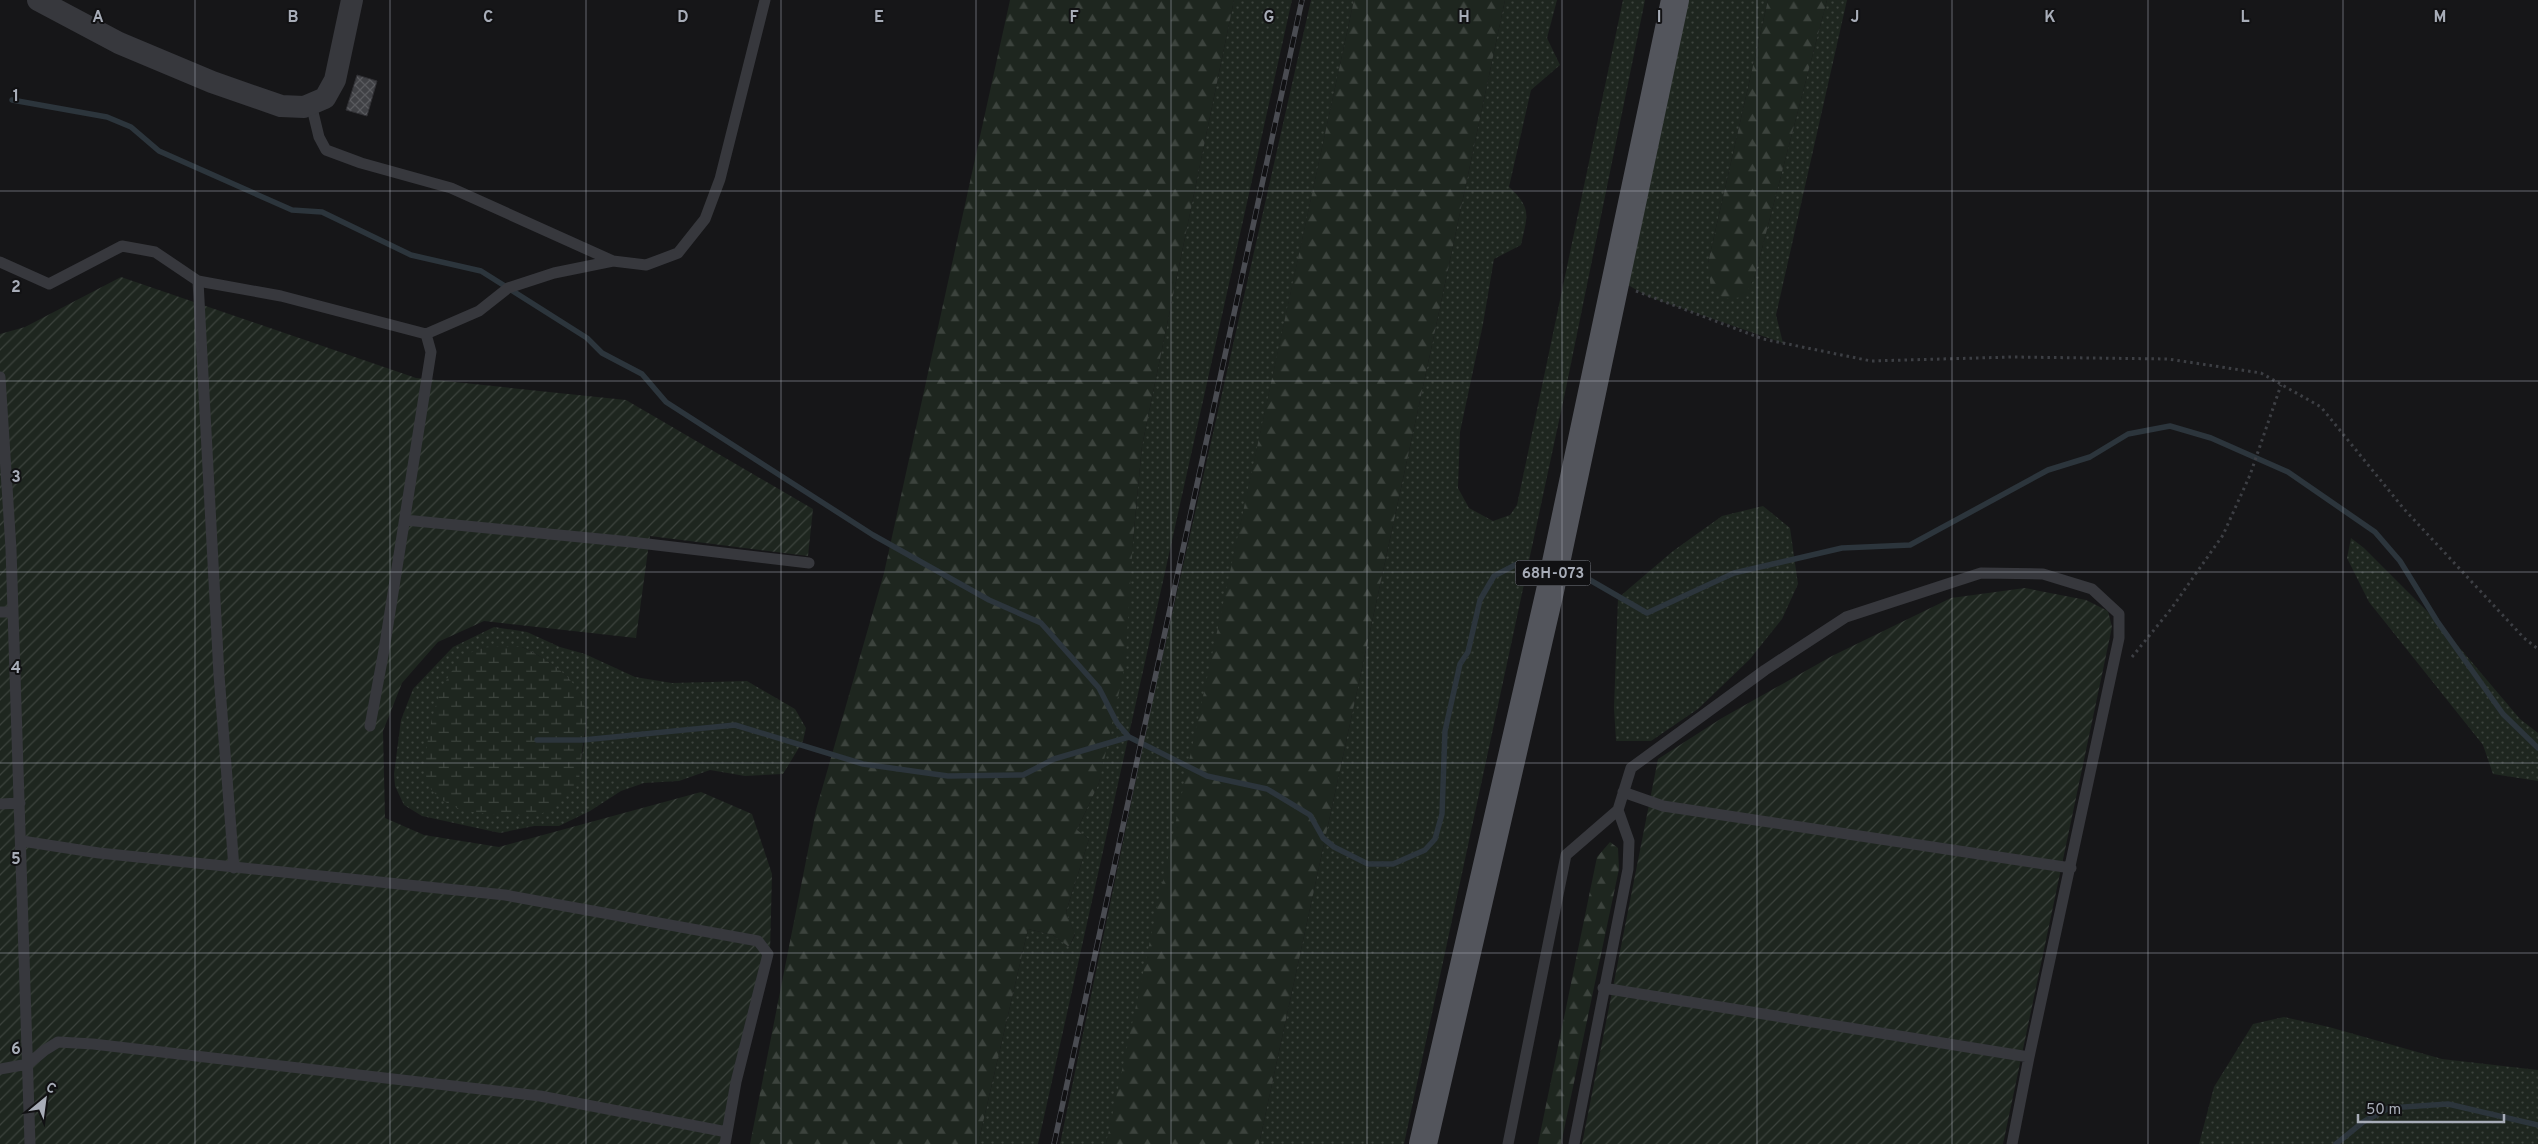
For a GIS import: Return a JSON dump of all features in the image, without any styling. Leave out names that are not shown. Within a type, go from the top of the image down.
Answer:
[{"type":"main road","name":"68Н-073","points":[[1423,1144],[1550,591],[1675,0]]},
{"type":"street","points":[[38,0],[119,43],[212,82],[281,106],[304,107],[325,98],[335,80],[352,0]]},
{"type":"lane","points":[[311,104],[319,137],[326,150],[361,163],[451,188],[613,261],[646,265],[678,253],[705,219],[720,179],[765,0]]},
{"type":"lane","points":[[0,262],[50,284],[122,246],[155,252],[198,281],[281,296],[426,334],[479,311],[508,288],[554,274],[613,261]]},
{"type":"lane","points":[[198,281],[218,665],[234,868]]},
{"type":"lane","points":[[370,726],[431,352],[426,334]]},
{"type":"lane","points":[[0,377],[13,612],[22,841],[30,1144]]},
{"type":"lane","points":[[405,520],[631,542],[809,563]]},
{"type":"lane","points":[[1508,1144],[1566,855],[1618,810],[1631,768],[1765,670],[1846,617],[1981,573],[2043,574],[2092,589],[2118,614],[2119,638],[2012,1144]]},
{"type":"lane","points":[[0,612],[13,612]]},
{"type":"lane","points":[[1624,792],[1663,806],[2071,868]]},
{"type":"lane","points":[[0,804],[20,803]]},
{"type":"lane","points":[[1574,1144],[1603,988],[1628,869],[1629,841],[1618,810]]},
{"type":"lane","points":[[22,841],[99,854],[505,895],[758,942],[768,954],[736,1082],[725,1144]]},
{"type":"lane","points":[[1603,988],[2029,1057]]},
{"type":"lane","points":[[0,1069],[28,1064],[44,1050],[58,1042],[93,1044],[540,1096],[727,1132]]},
{"type":"path","points":[[1615,283],[1763,339],[1871,361],[2012,357],[2168,359],[2261,374],[2321,407],[2404,509],[2524,638],[2538,649]]},
{"type":"path","points":[[2109,685],[2171,609],[2223,535],[2250,475],[2281,384]]},
{"type":"green space","points":[[1010,0],[1234,0],[1142,446],[1133,541],[1125,665],[1099,783],[1077,830],[1089,839],[1066,912],[1075,934],[1069,947],[1053,935],[1028,929],[978,1144],[750,1144],[816,810],[884,573]]},
{"type":"green space","points":[[1234,0],[1292,0],[1038,1144],[978,1144],[1028,929],[1053,935],[1069,947],[1075,935],[1066,912],[1089,839],[1077,830],[1099,783],[1133,541],[1142,446]]},
{"type":"green space","points":[[1311,0],[1354,0],[1114,1111],[1106,1144],[1060,1144],[1152,703]]},
{"type":"green space","points":[[1354,0],[1505,0],[1259,1144],[1106,1144]]},
{"type":"green space","points":[[1505,0],[1557,0],[1547,38],[1560,65],[1531,90],[1509,187],[1525,207],[1525,227],[1521,245],[1494,259],[1483,324],[1460,432],[1458,488],[1469,508],[1493,521],[1510,515],[1517,505],[1623,0],[1645,0],[1566,388],[1404,1144],[1259,1144],[1432,345]]},
{"type":"green space","points":[[1684,0],[1768,0],[1708,263],[1754,279],[1827,0],[1847,0],[1776,315],[1783,343],[1649,297],[1628,285]]},
{"type":"green space","points":[[1768,0],[1827,0],[1754,279],[1744,297],[1725,299],[1711,289],[1708,263]]},
{"type":"green space","points":[[121,277],[416,378],[626,400],[813,509],[808,556],[650,536],[636,638],[484,621],[438,642],[402,683],[383,731],[385,818],[424,835],[499,847],[701,792],[752,814],[772,874],[770,952],[726,1144],[0,1144],[0,334],[25,327]]},
{"type":"green space","points":[[1763,506],[1790,528],[1798,584],[1782,619],[1750,659],[1698,709],[1651,741],[1616,741],[1614,708],[1618,598],[1673,551],[1722,516]]},
{"type":"green space","points":[[2351,538],[2364,548],[2437,621],[2520,719],[2538,733],[2538,781],[2493,774],[2483,745],[2369,602],[2347,558]]},
{"type":"green space","points":[[2025,588],[2086,600],[2108,611],[2112,627],[2003,1144],[1582,1144],[1658,759],[1722,718],[1832,656],[1951,598]]},
{"type":"green space","points":[[494,627],[527,632],[560,647],[585,654],[635,677],[672,683],[747,681],[795,709],[806,728],[803,741],[783,774],[745,776],[710,770],[679,781],[644,783],[621,791],[590,811],[559,826],[534,826],[500,833],[422,816],[404,805],[395,786],[394,774],[401,720],[413,689],[453,647]],"holes":[[[522,647],[543,658],[563,673],[572,682],[584,703],[586,723],[580,777],[481,648]]]},
{"type":"green space","points":[[522,647],[543,658],[563,673],[579,692],[584,703],[586,724],[578,780],[573,788],[557,804],[537,815],[487,814],[453,806],[443,801],[434,793],[427,783],[425,773],[432,718],[443,687],[460,661],[470,653],[482,648]]},
{"type":"green space","points":[[1610,842],[1618,848],[1619,869],[1561,1144],[1538,1144],[1597,857]]},
{"type":"green space","points":[[2284,1017],[2329,1027],[2442,1059],[2538,1070],[2538,1144],[2199,1144],[2214,1087],[2253,1024]]},
{"type":"building","points":[[357,75],[377,81],[367,116],[346,110]]},
{"type":"waterway","points":[[12,100],[107,117],[131,127],[159,151],[292,210],[322,212],[411,255],[481,271],[587,338],[602,353],[642,374],[666,402],[873,535],[989,600],[1041,623],[1099,688],[1117,723],[1129,737],[1207,776],[1267,789],[1310,815],[1323,838],[1334,847],[1368,864],[1393,864],[1425,850],[1435,839],[1442,814],[1445,731],[1460,664],[1468,652],[1480,600],[1494,576],[1519,563]]},
{"type":"waterway","points":[[1583,576],[1647,613],[1734,573],[1842,548],[1910,545],[2048,470],[2090,457],[2128,434],[2170,426],[2211,438],[2288,472],[2375,532],[2400,561],[2437,621],[2503,714],[2538,748]]},
{"type":"waterway","points":[[537,740],[583,740],[735,725],[863,764],[948,776],[1023,775],[1054,759],[1129,737]]},
{"type":"waterway","points":[[2336,1144],[2363,1122],[2389,1108],[2448,1104],[2538,1125]]},
{"type":"railway","points":[[1054,1144],[1302,0]]}]
